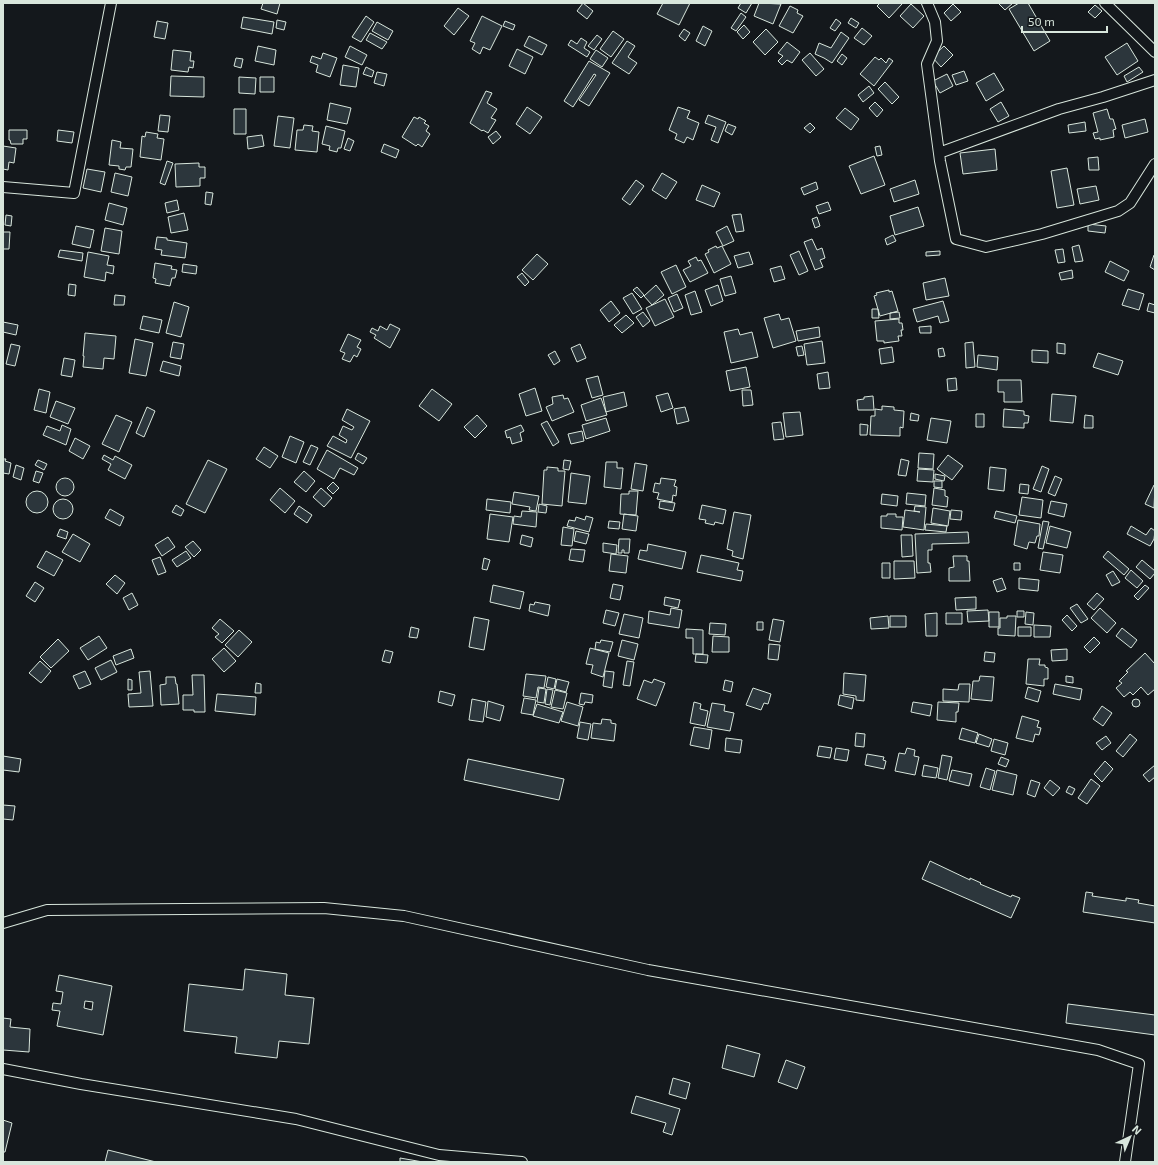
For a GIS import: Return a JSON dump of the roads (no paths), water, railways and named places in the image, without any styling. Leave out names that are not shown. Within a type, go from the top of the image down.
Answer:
[{"type":"street","points":[[3,187],[74,193],[111,3]]},
{"type":"street","points":[[927,3],[935,22],[937,41],[927,64],[939,153],[956,239],[986,247],[1042,234],[1118,211],[1130,203],[1155,164]]},
{"type":"street","points":[[1105,3],[1155,52]]},
{"type":"street","points":[[939,153],[1059,109],[1103,97],[1155,80]]},
{"type":"street","points":[[3,923],[47,910],[324,908],[404,916],[648,970],[1098,1050],[1139,1064],[1125,1162]]},
{"type":"street","points":[[3,1069],[81,1084],[296,1119],[439,1155],[522,1162]]}]
